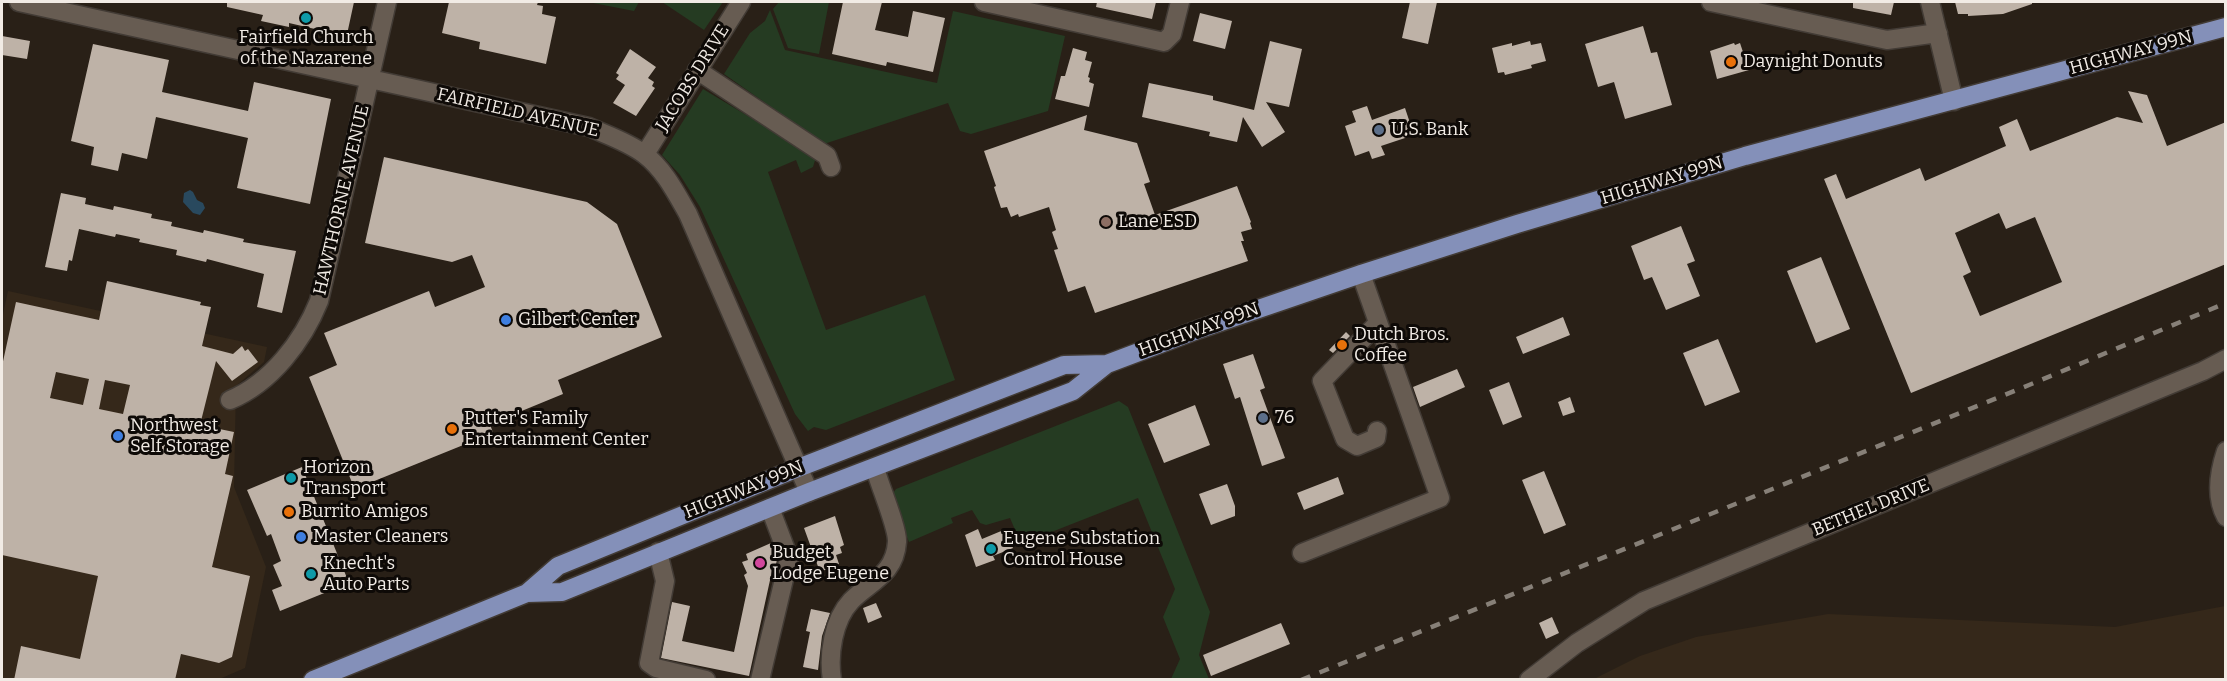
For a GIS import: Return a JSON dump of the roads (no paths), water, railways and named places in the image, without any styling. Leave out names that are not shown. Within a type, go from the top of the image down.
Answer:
[{"type":"main road","name":"HIGHWAY 99N","points":[[527,593],[562,592],[809,492],[1073,391],[1107,364],[1197,330],[1361,274],[1517,224],[1713,166],[2226,27]]},
{"type":"main road","name":"HIGHWAY 99N","points":[[313,680],[527,593],[558,566],[798,468],[1064,364],[1107,364]]},
{"type":"street","name":"FAIRFIELD AVENUE","points":[[19,2],[589,127],[645,154],[669,181],[688,214],[809,492]]},
{"type":"street","name":"HAWTHORNE AVENUE","points":[[230,400],[259,382],[286,355],[303,334],[313,316],[321,295],[387,2]]},
{"type":"street","name":"JACOBS DRIVE","points":[[645,154],[741,2]]},
{"type":"street","points":[[984,2],[1164,42],[1172,34],[1180,2]]},
{"type":"street","points":[[1711,2],[1887,40],[1938,33]]},
{"type":"street","points":[[1930,2],[1954,101]]},
{"type":"street","points":[[697,70],[827,156],[831,167]]},
{"type":"street","points":[[1302,553],[1440,498],[1361,274]]},
{"type":"street","points":[[1377,431],[1376,438],[1357,446],[1345,440],[1322,381],[1378,323]]},
{"type":"street","name":"BETHEL DRIVE","points":[[1529,680],[1577,643],[1644,601],[2224,365]]},
{"type":"street","points":[[2226,451],[2220,468],[2219,493],[2226,517]]},
{"type":"street","points":[[832,680],[835,631],[845,608],[883,575],[896,547],[896,533],[875,468]]},
{"type":"street","points":[[760,680],[789,558],[770,508]]},
{"type":"street","points":[[658,552],[665,581],[649,663],[656,669],[706,680]]},
{"type":"water","points":[[190,190],[205,208],[200,215],[193,213],[183,202],[184,193]]},
{"type":"railway","points":[[1301,680],[2226,303]]},
{"type":"place","name":"Fairfield Church of the Nazarene","points":[[306,18]]},
{"type":"place","name":"Daynight Donuts","points":[[1731,62]]},
{"type":"place","name":"U.S. Bank","points":[[1379,130]]},
{"type":"place","name":"Lane ESD","points":[[1106,222]]},
{"type":"place","name":"Gilbert Center","points":[[506,320]]},
{"type":"place","name":"Dutch Bros. Coffee","points":[[1342,345]]},
{"type":"place","name":"76","points":[[1263,418]]},
{"type":"place","name":"Putter's Family Entertainment Center","points":[[452,429]]},
{"type":"place","name":"Northwest Self Storage","points":[[118,436]]},
{"type":"place","name":"Horizon Transport","points":[[291,478]]},
{"type":"place","name":"Burrito Amigos","points":[[289,512]]},
{"type":"place","name":"Master Cleaners","points":[[301,537]]},
{"type":"place","name":"Eugene Substation Control House","points":[[991,549]]},
{"type":"place","name":"Budget Lodge Eugene","points":[[760,563]]},
{"type":"place","name":"Knecht's Auto Parts","points":[[311,574]]}]
